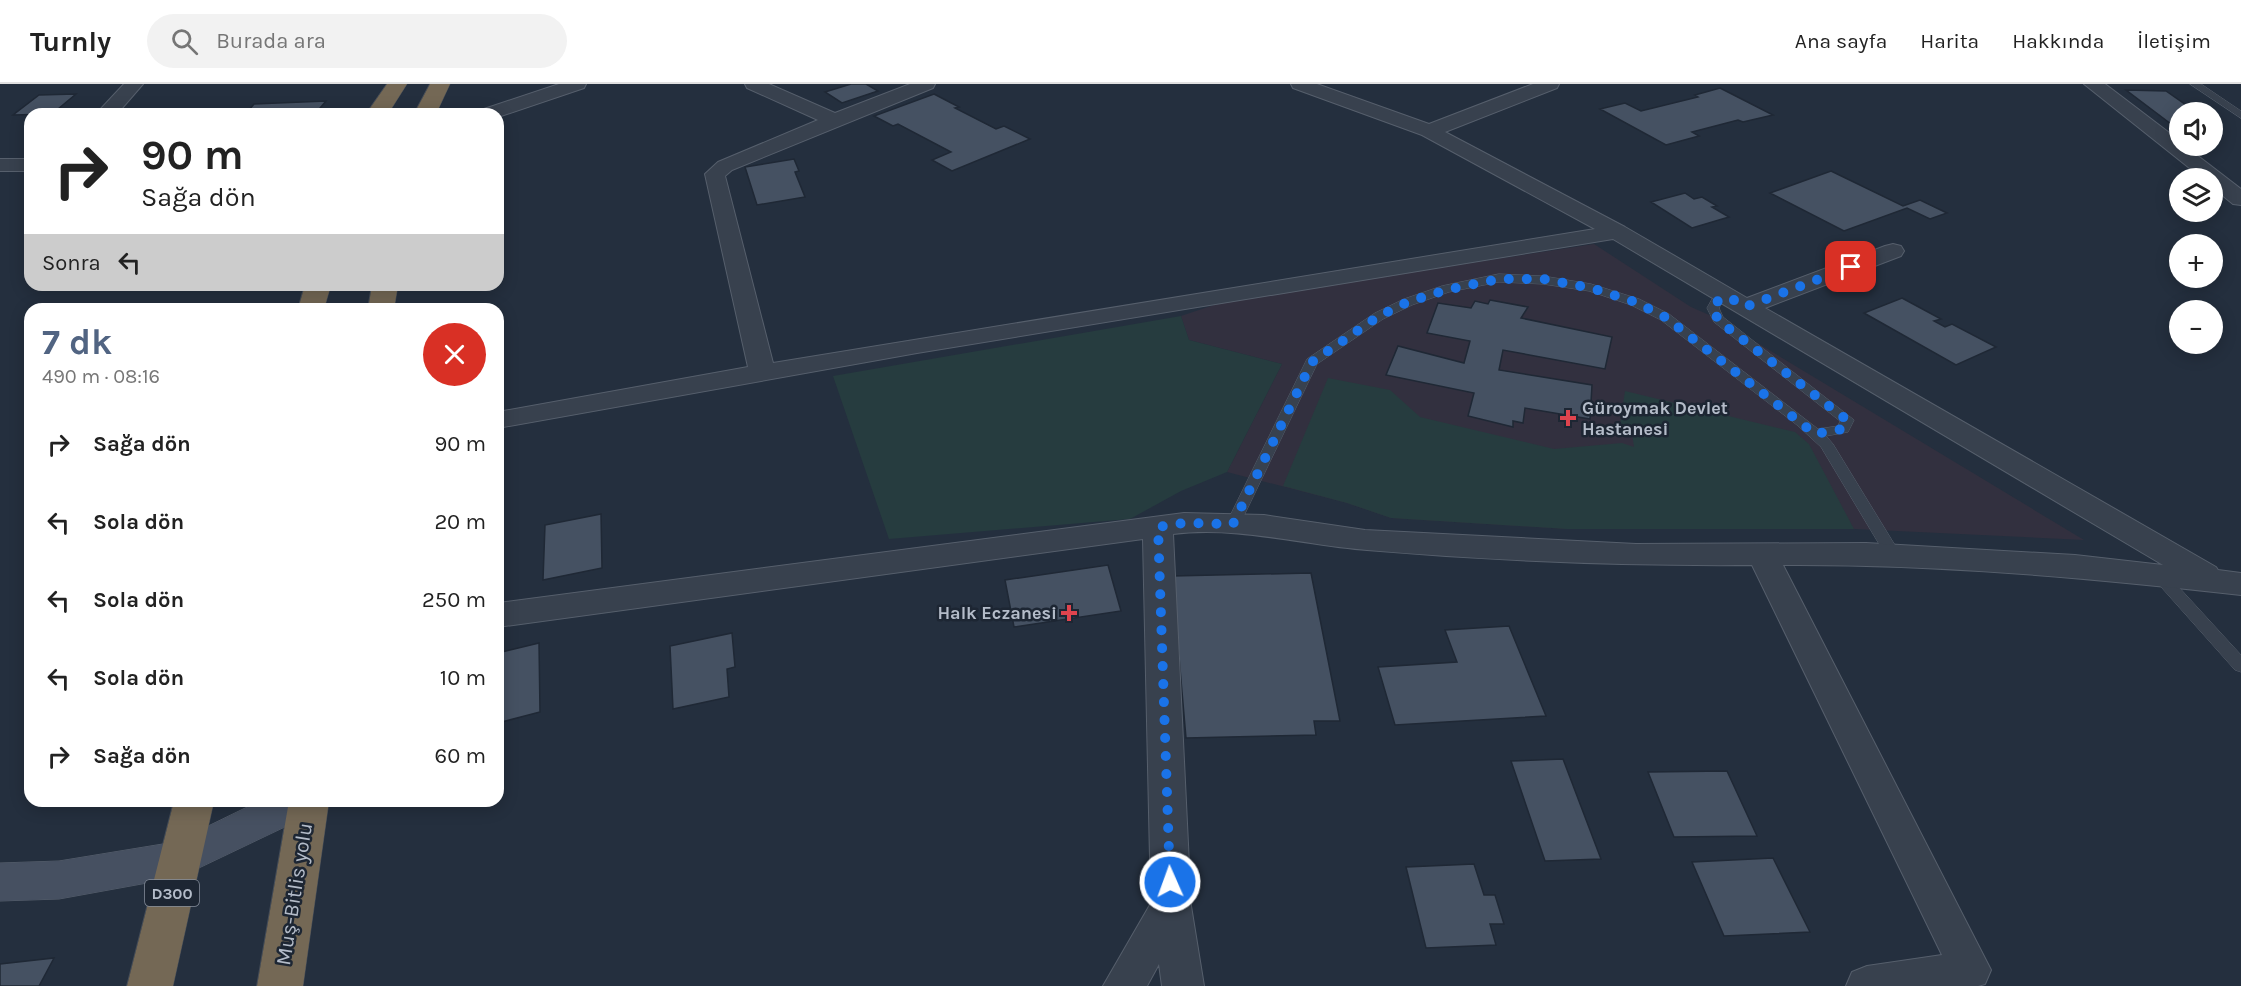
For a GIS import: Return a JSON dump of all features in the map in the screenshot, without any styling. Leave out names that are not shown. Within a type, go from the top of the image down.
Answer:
[{"type":"highway","points":[[381,108],[397,84]]},
{"type":"highway","points":[[428,108],[440,84]]},
{"type":"highway","name":"D300","points":[[150,986],[193,807]]},
{"type":"highway","name":"Muş-Bitlis yolu","points":[[280,986],[308,807]]},
{"type":"street","points":[[112,108],[134,84]]},
{"type":"street","points":[[519,104],[533,84]]},
{"type":"street","points":[[504,109],[577,84]]},
{"type":"street","points":[[754,84],[834,120]]},
{"type":"street","points":[[762,371],[715,174],[725,165],[926,84]]},
{"type":"street","points":[[1300,84],[1429,131],[1617,232],[2228,582]]},
{"type":"street","points":[[1429,131],[1550,84]]},
{"type":"street","points":[[2093,84],[2241,199]]},
{"type":"street","points":[[0,165],[24,165]]},
{"type":"street","points":[[504,419],[762,371],[1617,232]]},
{"type":"street","points":[[1737,302],[1893,251]]},
{"type":"street","points":[[504,614],[1184,523],[1264,525],[1388,542],[1636,555],[1893,555],[2076,566],[2228,582]]},
{"type":"street","points":[[1158,527],[1171,906],[1183,986]]},
{"type":"street","points":[[1762,554],[1970,970],[1867,986]]},
{"type":"street","points":[[0,882],[58,880],[180,860],[288,807]]},
{"type":"street","points":[[1124,986],[1171,906]]},
{"type":"lane","points":[[2195,84],[2241,115]]},
{"type":"lane","points":[[1233,524],[1312,362],[1379,316],[1408,302],[1446,290],[1499,279],[1543,279],[1591,288],[1635,302],[1665,317],[1815,434],[1826,444],[1893,555]]},
{"type":"lane","points":[[1737,302],[1716,302],[1713,308],[1718,320],[1847,420],[1843,429],[1815,434]]},
{"type":"lane","points":[[2159,575],[2241,666]]},
{"type":"shaded area","name":"Güroymak Devlet Hastanesi","points":[[1594,244],[1691,307],[1716,318],[2084,540],[1813,527],[1567,529],[1391,518],[1347,503],[1227,472],[1282,364],[1189,340],[1181,316],[1226,301]]},
{"type":"green space","points":[[1181,316],[1189,340],[1282,364],[1227,472],[1181,491],[1130,519],[889,539],[833,376]]},
{"type":"green space","points":[[1328,378],[1390,390],[1420,417],[1554,449],[1622,443],[1634,447],[1631,426],[1620,424],[1625,391],[1795,432],[1809,444],[1854,529],[1567,529],[1391,518],[1347,503],[1283,486]]},
{"type":"building","points":[[851,84],[866,84],[878,91],[842,103],[825,92]]},
{"type":"building","points":[[1720,88],[1773,115],[1743,122],[1738,120],[1692,132],[1699,136],[1666,145],[1600,109],[1625,103],[1641,111],[1698,97],[1695,95]]},
{"type":"building","points":[[2126,90],[2166,91],[2182,102],[2169,102],[2169,122]]},
{"type":"building","points":[[76,94],[59,108],[24,108],[24,115],[13,115],[39,95]]},
{"type":"building","points":[[934,94],[959,107],[955,108],[996,129],[1004,126],[1030,139],[952,171],[932,160],[951,152],[898,124],[893,126],[874,116]]},
{"type":"building","points":[[326,101],[320,108],[251,108],[254,104]]},
{"type":"building","points":[[794,159],[799,171],[795,172],[805,197],[757,205],[745,167]]},
{"type":"building","points":[[1831,171],[1903,206],[1920,200],[1947,213],[1930,219],[1907,208],[1844,231],[1770,193]]},
{"type":"building","points":[[1685,193],[1694,199],[1702,197],[1717,206],[1712,207],[1729,217],[1692,228],[1651,202]]},
{"type":"building","points":[[1902,298],[1941,319],[1934,321],[1945,327],[1952,324],[1996,347],[1956,365],[1864,313]]},
{"type":"building","points":[[1490,300],[1528,307],[1521,318],[1612,337],[1605,369],[1503,350],[1499,370],[1592,385],[1590,419],[1525,408],[1523,423],[1513,421],[1513,427],[1468,416],[1474,393],[1386,375],[1398,346],[1464,363],[1470,341],[1427,333],[1438,303],[1471,308],[1475,301],[1488,304]]},
{"type":"building","points":[[601,514],[602,568],[543,580],[545,525]]},
{"type":"building","points":[[1108,565],[1121,611],[1014,627],[1005,580]]},
{"type":"building","points":[[1311,573],[1340,721],[1314,721],[1316,735],[1186,738],[1172,576]]},
{"type":"building","points":[[1509,626],[1546,716],[1395,725],[1378,667],[1457,662],[1445,630]]},
{"type":"building","points":[[732,633],[735,667],[727,669],[729,697],[673,709],[670,646]]},
{"type":"building","points":[[539,643],[540,712],[504,721],[504,652]]},
{"type":"building","points":[[1563,759],[1601,859],[1545,861],[1511,761]]},
{"type":"building","points":[[1727,771],[1757,836],[1674,837],[1648,772]]},
{"type":"building","points":[[1773,858],[1810,932],[1724,936],[1692,862]]},
{"type":"building","points":[[1474,864],[1484,895],[1495,895],[1504,924],[1490,924],[1496,945],[1426,948],[1406,867]]},
{"type":"building","points":[[54,958],[39,986],[0,986],[0,964]]},
{"type":"place","name":"Güroymak Devlet Hastanesi","points":[[1568,418]]},
{"type":"place","name":"Halk Eczanesi","points":[[1069,613]]},
{"type":"route","points":[[1170,882],[1158,527],[1184,523],[1233,524],[1312,362],[1379,316],[1408,302],[1446,290],[1499,279],[1543,279],[1591,288],[1635,302],[1665,317],[1815,434],[1843,429],[1847,420],[1840,412],[1718,320],[1713,308],[1716,302],[1729,297],[1745,307],[1851,267]]}]
